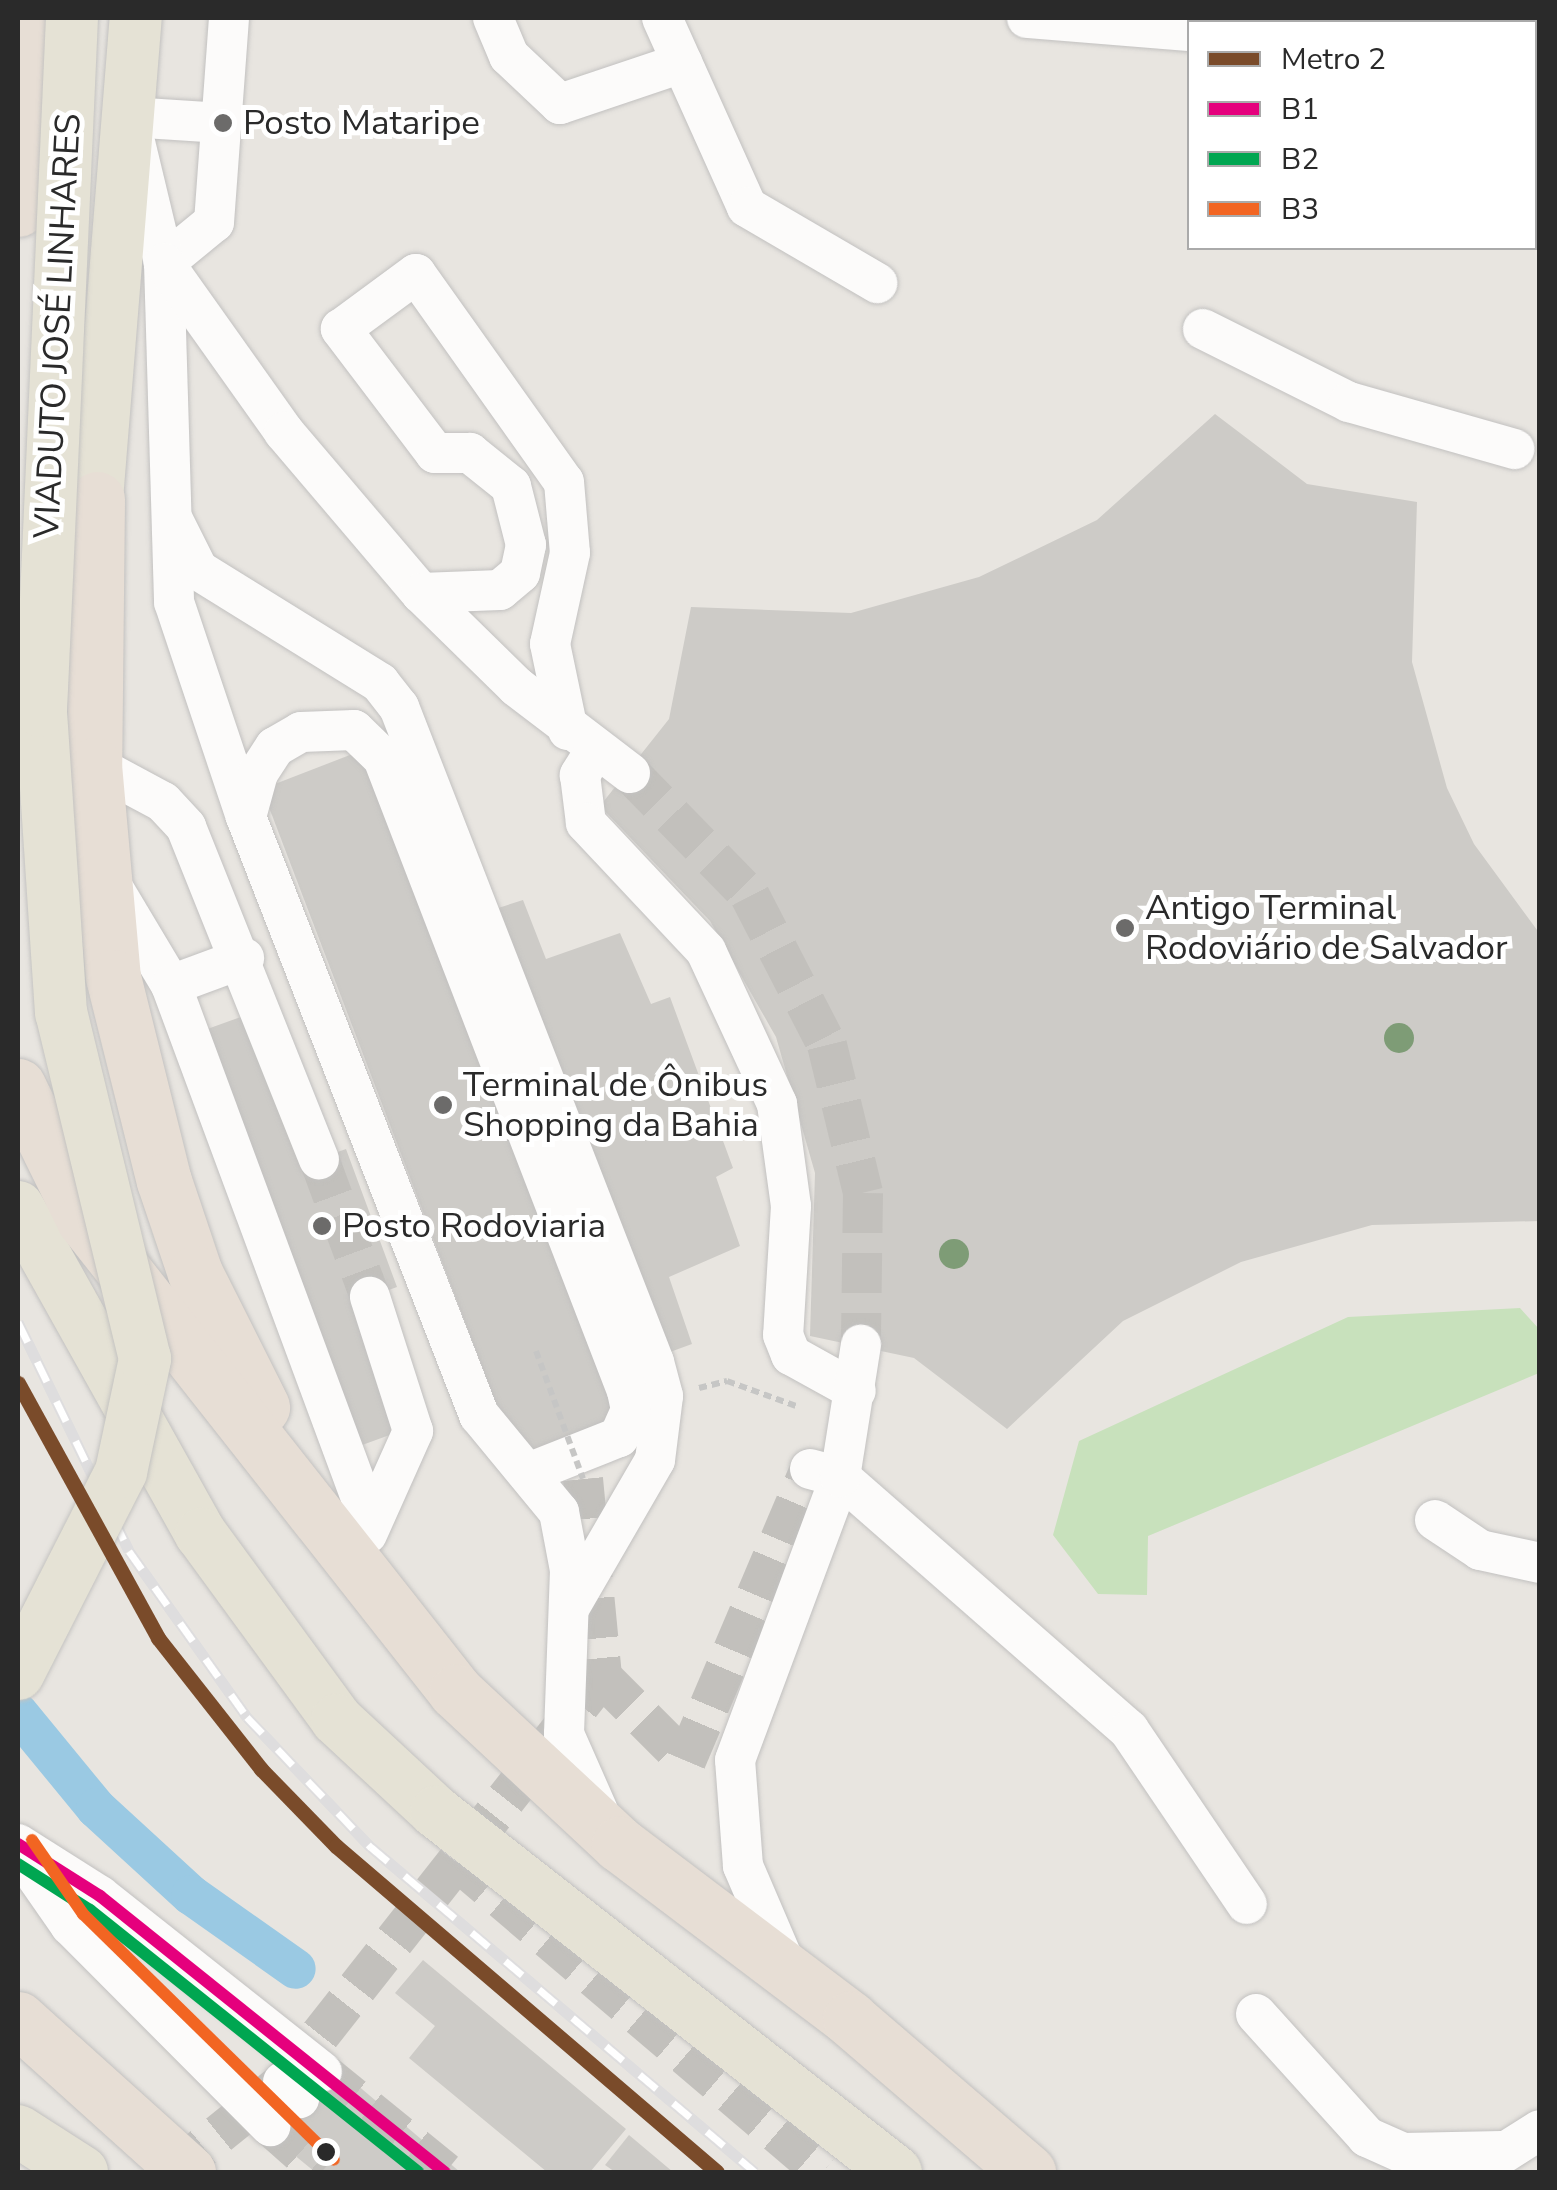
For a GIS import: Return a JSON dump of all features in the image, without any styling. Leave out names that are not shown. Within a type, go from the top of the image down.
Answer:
[{"type":"highway","points":[[18,210],[33,18]]},
{"type":"highway","points":[[97,499],[94,765],[102,871],[134,1080],[196,1273],[363,1578]]},
{"type":"highway","points":[[18,1086],[84,1220],[456,1692],[619,1844],[790,1972],[1028,2172]]},
{"type":"highway","points":[[18,2019],[188,2172]]},
{"type":"main road","name":"VIADUTO JOSÉ LINHARES","points":[[18,1674],[121,1472],[145,1359],[61,1013],[41,711],[72,18]]},
{"type":"main road","points":[[97,499],[136,18]]},
{"type":"main road","points":[[18,1206],[258,1620],[337,1720],[436,1812],[566,1905],[896,2172]]},
{"type":"main road","points":[[18,2131],[82,2172]]},
{"type":"street","points":[[164,263],[214,222],[229,18]]},
{"type":"street","points":[[492,18],[510,56],[560,104],[682,63]]},
{"type":"street","points":[[662,18],[746,207],[877,282]]},
{"type":"street","points":[[1027,18],[1187,31]]},
{"type":"street","points":[[222,123],[129,117],[164,263],[165,498],[174,602],[246,817],[479,1415],[559,1512],[570,1606],[564,1734],[619,1844]]},
{"type":"street","points":[[164,263],[284,432],[421,593],[582,740],[630,773]]},
{"type":"street","points":[[421,593],[500,590],[520,572],[526,545],[511,486],[470,453],[435,453],[341,329],[416,274],[564,482],[570,553],[550,644],[582,740],[580,776],[586,823],[706,951],[777,1104],[791,1206],[783,1335],[790,1354],[853,1409]]},
{"type":"street","points":[[1203,329],[1349,402],[1514,449]]},
{"type":"street","points":[[165,498],[198,570],[380,684],[414,734],[663,1396],[655,1460],[570,1606]]},
{"type":"street","points":[[246,817],[267,760],[301,732],[354,730],[383,758],[627,1391],[631,1410],[619,1437],[528,1474]]},
{"type":"street","points":[[94,765],[163,802],[186,826],[244,958],[319,1159]]},
{"type":"street","points":[[102,871],[171,985],[368,1517]]},
{"type":"street","points":[[171,985],[244,958]]},
{"type":"street","points":[[363,1578],[368,1517],[413,1432],[370,1297]]},
{"type":"street","points":[[790,1972],[743,1866],[735,1760],[825,1473],[853,1409],[861,1345]]},
{"type":"street","points":[[825,1473],[1129,1730],[1248,1904]]},
{"type":"street","points":[[1436,1520],[1480,1550],[1540,1564]]},
{"type":"street","points":[[18,1847],[100,1896],[301,2084]]},
{"type":"street","points":[[18,1847],[70,1926],[270,2126]]},
{"type":"street","points":[[1256,2014],[1367,2137],[1403,2153],[1490,2162],[1540,2130]]},
{"type":"path","points":[[536,1351],[583,1479]]},
{"type":"path","points":[[663,1396],[728,1381],[853,1409]]},
{"type":"green space","points":[[1520,1308],[1539,1329],[1539,1373],[1148,1536],[1147,1595],[1098,1594],[1053,1535],[1079,1441],[1348,1317]]},
{"type":"building","name":"Antigo Terminal Rodoviário de Salvador","points":[[1215,414],[1307,484],[1417,502],[1412,662],[1447,788],[1474,844],[1540,934],[1540,1221],[1372,1225],[1241,1262],[1123,1321],[1007,1429],[914,1358],[810,1336],[815,1173],[776,1037],[710,921],[600,806],[669,719],[691,607],[851,613],[979,577],[1097,520]]},
{"type":"building","name":"Terminal de Ônibus Shopping da Bahia","points":[[368,748],[624,1421],[518,1461],[262,789]]},
{"type":"building","points":[[523,900],[546,959],[620,933],[651,1004],[670,997],[733,1168],[716,1177],[740,1246],[669,1277],[692,1344],[659,1356],[489,911]]},
{"type":"building","name":"Posto Rodoviaria","points":[[249,1014],[304,1164],[346,1149],[397,1287],[358,1301],[406,1429],[354,1448],[199,1032]]},
{"type":"building","points":[[423,1960],[626,2129],[590,2172],[547,2172],[409,2058],[435,2026],[395,1993]]},
{"type":"building","points":[[330,2062],[460,2172],[315,2172],[265,2131]]},
{"type":"building","points":[[629,2135],[673,2172],[615,2172],[605,2165]]},
{"type":"waterway","points":[[18,1713],[96,1808],[191,1895],[296,1969]]},
{"type":"tunnel","points":[[630,773],[750,896],[827,1045],[863,1193],[861,1345]]},
{"type":"tunnel","points":[[319,1159],[370,1297]]},
{"type":"tunnel","points":[[172,2172],[283,2082],[602,1677],[686,1761],[810,1469]]},
{"type":"tunnel","points":[[583,1479],[602,1677]]},
{"type":"tunnel","points":[[457,1861],[823,2172]]},
{"type":"tunnel","points":[[322,2072],[445,2172]]},
{"type":"tunnel","points":[[270,2126],[322,2172]]},
{"type":"railway","points":[[18,1322],[129,1551],[247,1717],[371,1847],[755,2172]]},
{"type":"metro line","name":"2","points":[[18,1383],[158,1638],[261,1769],[336,1846],[717,2172]]},
{"type":"transit line","name":"B3","points":[[32,1840],[83,1914],[334,2160]]},
{"type":"transit line","name":"B1","points":[[18,1844],[100,1896],[445,2172]]},
{"type":"transit line","name":"B2","points":[[18,1864],[90,1910],[418,2172]]},
{"type":"place","name":"Posto Mataripe","points":[[223,123]]},
{"type":"place","name":"Antigo Terminal Rodoviário de Salvador","points":[[1125,928]]},
{"type":"place","name":"Terminal de Ônibus Shopping da Bahia","points":[[443,1105]]},
{"type":"place","name":"Posto Rodoviaria","points":[[322,1226]]}]
